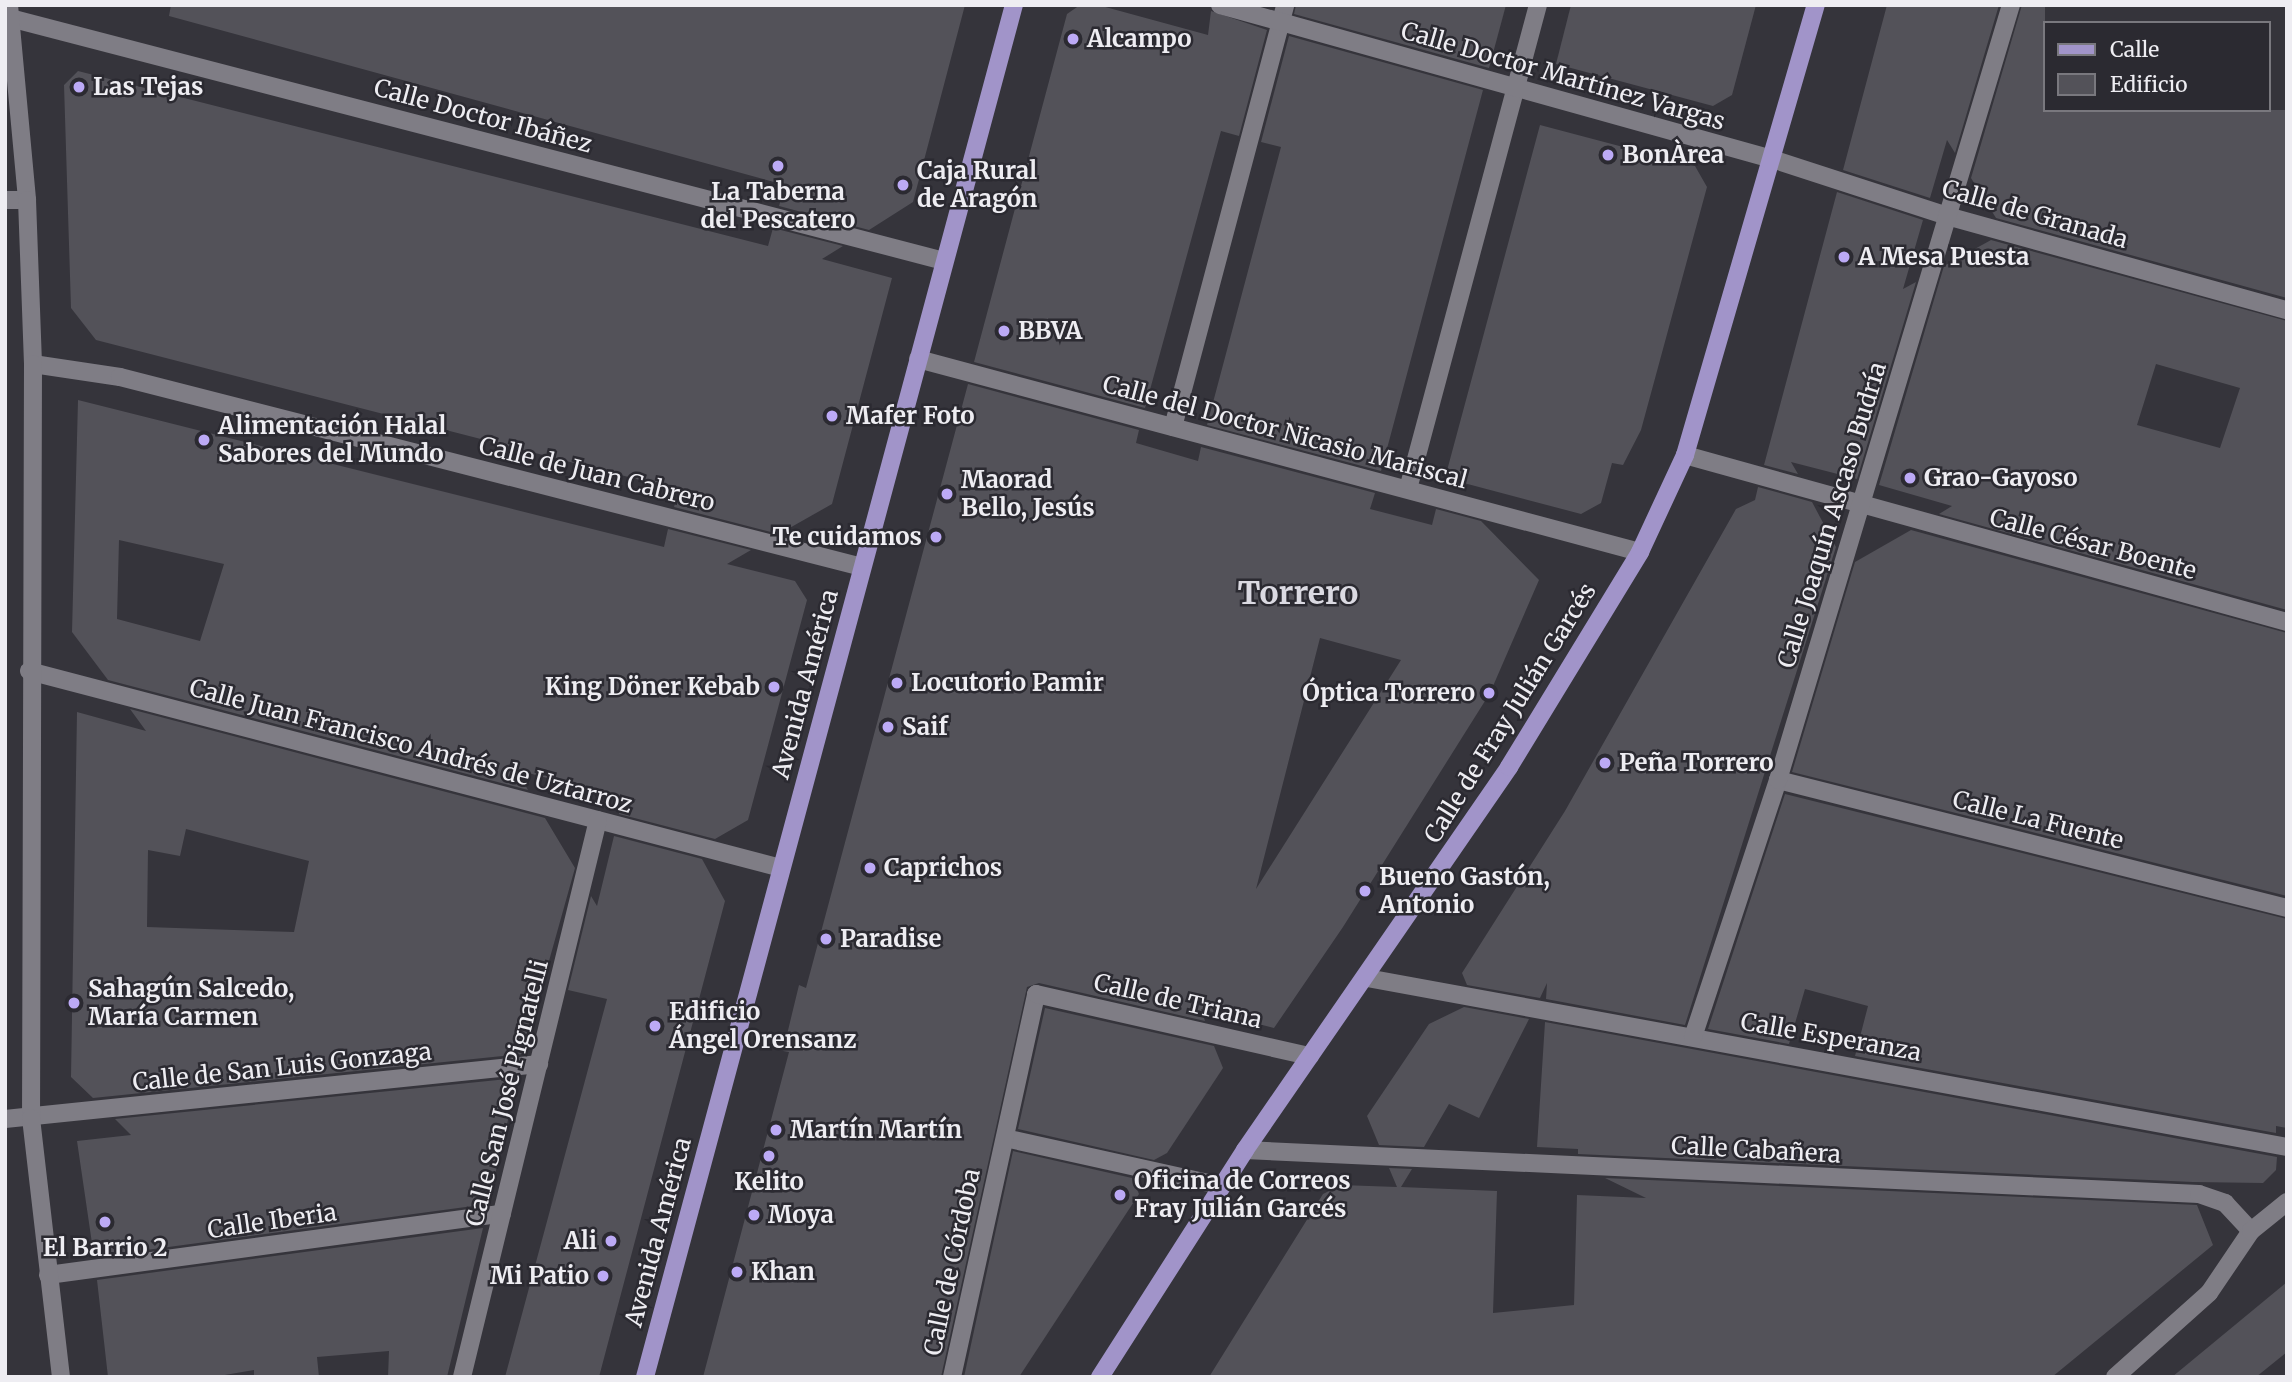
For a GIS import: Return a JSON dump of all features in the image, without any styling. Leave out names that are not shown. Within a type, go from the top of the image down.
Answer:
[{"type":"main road","name":"Avenida América","points":[[645,1377],[1014,5]]},
{"type":"main road","name":"Calle de Fray Julián Garcés","points":[[1100,1377],[1245,1150],[1367,978],[1509,767],[1640,552],[1685,455],[1815,5]]},
{"type":"street","name":"Calle Doctor Martínez Vargas","points":[[1220,5],[1282,14],[1516,88],[1772,159]]},
{"type":"street","points":[[1408,489],[1538,5]]},
{"type":"street","name":"Calle Joaquín Ascaso Budría","points":[[1693,1037],[1778,780],[2011,5]]},
{"type":"street","name":"Calle Doctor Ibáñez","points":[[9,11],[944,261]]},
{"type":"street","points":[[9,11],[27,200],[33,364],[29,671],[31,1118],[61,1377]]},
{"type":"street","points":[[1173,427],[1282,14]]},
{"type":"street","name":"Calle de Granada","points":[[1772,159],[1947,216],[2287,310]]},
{"type":"street","points":[[5,200],[27,200]]},
{"type":"street","name":"Calle del Doctor Nicasio Mariscal","points":[[918,359],[1640,552]]},
{"type":"street","name":"Calle de Juan Cabrero","points":[[33,364],[120,377],[862,567]]},
{"type":"street","name":"Calle César Boente","points":[[1685,455],[2287,622]]},
{"type":"street","name":"Calle Juan Francisco Andrés de Uztarroz","points":[[29,671],[781,868]]},
{"type":"street","name":"Calle La Fuente","points":[[1778,780],[2287,908]]},
{"type":"street","name":"Calle San José Pignatelli","points":[[462,1377],[598,820]]},
{"type":"street","name":"Calle Esperanza","points":[[1367,978],[2287,1147]]},
{"type":"street","name":"Calle de Triana","points":[[1036,994],[1310,1056]]},
{"type":"street","name":"Calle de Córdoba","points":[[952,1377],[1036,994]]},
{"type":"street","name":"Calle de San Luis Gonzaga","points":[[5,1119],[539,1064]]},
{"type":"street","points":[[1005,1138],[1221,1186]]},
{"type":"street","name":"Calle Cabañera","points":[[1245,1150],[2199,1194],[2225,1203],[2251,1231]]},
{"type":"street","points":[[2115,1377],[2209,1293],[2251,1231],[2287,1202]]},
{"type":"street","name":"Calle Iberia","points":[[48,1275],[502,1214]]},
{"type":"building","points":[[171,5],[965,5],[913,202],[869,230],[779,206],[785,185],[169,16]]},
{"type":"building","points":[[1080,5],[1098,5],[1208,35],[1211,11],[1267,30],[1239,136],[1221,131],[1145,408],[974,362],[1067,14]]},
{"type":"building","points":[[1296,5],[1506,5],[1489,68],[1294,14]]},
{"type":"building","points":[[1571,5],[1756,5],[1732,95],[1713,106],[1556,64]]},
{"type":"building","points":[[1887,5],[1999,5],[1955,153],[1947,140],[1930,198],[1843,170]]},
{"type":"building","points":[[2022,5],[2045,5],[2044,112],[2287,110],[2287,298],[1996,218],[1971,178]]},
{"type":"building","points":[[1289,36],[1483,90],[1381,471],[1207,425],[1281,147],[1261,142]]},
{"type":"building","points":[[78,71],[768,246],[773,228],[843,246],[822,259],[892,278],[832,504],[779,534],[674,507],[679,490],[96,340],[71,308],[64,85]]},
{"type":"building","points":[[1540,125],[1695,166],[1707,187],[1641,430],[1623,465],[1612,463],[1601,503],[1581,514],[1445,478]]},
{"type":"building","points":[[1837,192],[1923,220],[1903,289],[1916,282],[1857,479],[1791,462],[1798,474],[1764,465]]},
{"type":"building","points":[[1991,240],[2287,321],[2287,610],[1939,514],[1952,506],[1879,485],[1944,266]],"holes":[[[2156,364],[2240,388],[2220,448],[2137,425]]]},
{"type":"building","points":[[968,384],[1139,430],[1136,443],[1198,461],[1201,447],[1375,493],[1370,509],[1432,525],[1436,509],[1481,521],[1539,580],[1490,693],[1343,927],[1274,1028],[1201,1009],[1205,1021],[1039,983],[1027,987],[941,1377],[703,1377],[789,1052],[783,1051],[799,985],[806,988]],"holes":[[[1320,638],[1401,660],[1256,889]]]},
{"type":"building","points":[[78,400],[664,547],[668,529],[751,550],[727,564],[795,581],[807,600],[748,820],[715,839],[619,814],[623,798],[517,770],[528,790],[108,680],[72,632]],"holes":[[[119,540],[224,564],[200,641],[117,619]]]},
{"type":"building","points":[[1758,487],[1812,502],[1836,547],[1685,1025],[1546,999],[1547,983],[1540,998],[1467,985],[1462,973],[1565,811],[1736,509],[1755,500]]},
{"type":"building","points":[[1911,530],[2287,633],[2287,896],[1792,772],[1855,562]]},
{"type":"building","points":[[130,709],[545,818],[575,868],[523,1054],[93,1098],[71,1077],[77,712],[146,731]],"holes":[[[186,829],[309,861],[294,932],[147,927],[148,850],[180,856]]]},
{"type":"building","points":[[1785,794],[2287,919],[2287,1128],[2276,1126],[2276,1133],[1855,1056],[1868,1006],[1805,989],[1789,1044],[1708,1029]]},
{"type":"building","points":[[614,836],[702,859],[725,901],[599,1377],[505,1377],[607,999],[568,990],[591,896],[597,906]]},
{"type":"building","points":[[1464,1007],[1529,1019],[1479,1118],[1449,1104],[1424,1147],[1379,1145],[1367,1116],[1429,1024]]},
{"type":"building","points":[[1045,1008],[1214,1046],[1223,1068],[1167,1153],[1154,1160],[1018,1129]]},
{"type":"building","points":[[1545,1022],[2277,1157],[2276,1170],[2263,1183],[2193,1182],[1578,1154],[1578,1149],[1537,1147]]},
{"type":"building","points":[[518,1078],[488,1204],[94,1257],[77,1141],[131,1135],[115,1119]]},
{"type":"building","points":[[1013,1151],[1132,1178],[1139,1194],[1019,1377],[964,1377]]},
{"type":"building","points":[[1389,1168],[1412,1169],[1401,1187],[1497,1191],[1493,1313],[1574,1305],[1577,1195],[1646,1198],[1605,1178],[2197,1205],[2213,1245],[2052,1377],[1209,1377],[1323,1194],[1341,1185],[1397,1187]]},
{"type":"building","points":[[483,1228],[447,1377],[388,1377],[389,1351],[317,1357],[319,1377],[254,1377],[254,1370],[213,1377],[108,1377],[97,1280]]},
{"type":"building","points":[[2287,1282],[2287,1352],[2256,1377],[2172,1377]]},
{"type":"place","name":"Alcampo","points":[[1073,39]]},
{"type":"place","name":"Las Tejas","points":[[79,87]]},
{"type":"place","name":"BonÀrea","points":[[1608,155]]},
{"type":"place","name":"La Taberna del Pescatero","points":[[778,166]]},
{"type":"place","name":"Caja Rural de Aragón","points":[[903,185]]},
{"type":"place","name":"A Mesa Puesta","points":[[1844,257]]},
{"type":"place","name":"BBVA","points":[[1004,331]]},
{"type":"place","name":"Mafer Foto","points":[[832,416]]},
{"type":"place","name":"Alimentación Halal Sabores del Mundo","points":[[204,440]]},
{"type":"place","name":"Grao-Gayoso","points":[[1910,478]]},
{"type":"place","name":"Maorad Bello, Jesús","points":[[947,494]]},
{"type":"place","name":"Te cuidamos","points":[[936,537]]},
{"type":"place","name":"Locutorio Pamir","points":[[897,683]]},
{"type":"place","name":"King Döner Kebab","points":[[774,687]]},
{"type":"place","name":"Óptica Torrero","points":[[1489,693]]},
{"type":"place","name":"Saif","points":[[888,727]]},
{"type":"place","name":"Peña Torrero","points":[[1605,763]]},
{"type":"place","name":"Caprichos","points":[[870,868]]},
{"type":"place","name":"Bueno Gastón, Antonio","points":[[1365,891]]},
{"type":"place","name":"Paradise","points":[[826,939]]},
{"type":"place","name":"Sahagún Salcedo, María Carmen","points":[[74,1003]]},
{"type":"place","name":"Edificio Ángel Orensanz","points":[[655,1026]]},
{"type":"place","name":"Martín Martín","points":[[776,1130]]},
{"type":"place","name":"Kelito","points":[[769,1156]]},
{"type":"place","name":"Oficina de Correos Fray Julián Garcés","points":[[1120,1195]]},
{"type":"place","name":"Moya","points":[[754,1215]]},
{"type":"place","name":"El Barrio 2","points":[[105,1222]]},
{"type":"place","name":"Ali","points":[[611,1241]]},
{"type":"place","name":"Khan","points":[[737,1272]]},
{"type":"place","name":"Mi Patio","points":[[603,1276]]},
{"type":"district","name":"Torrero","points":[[1298,593]]}]
